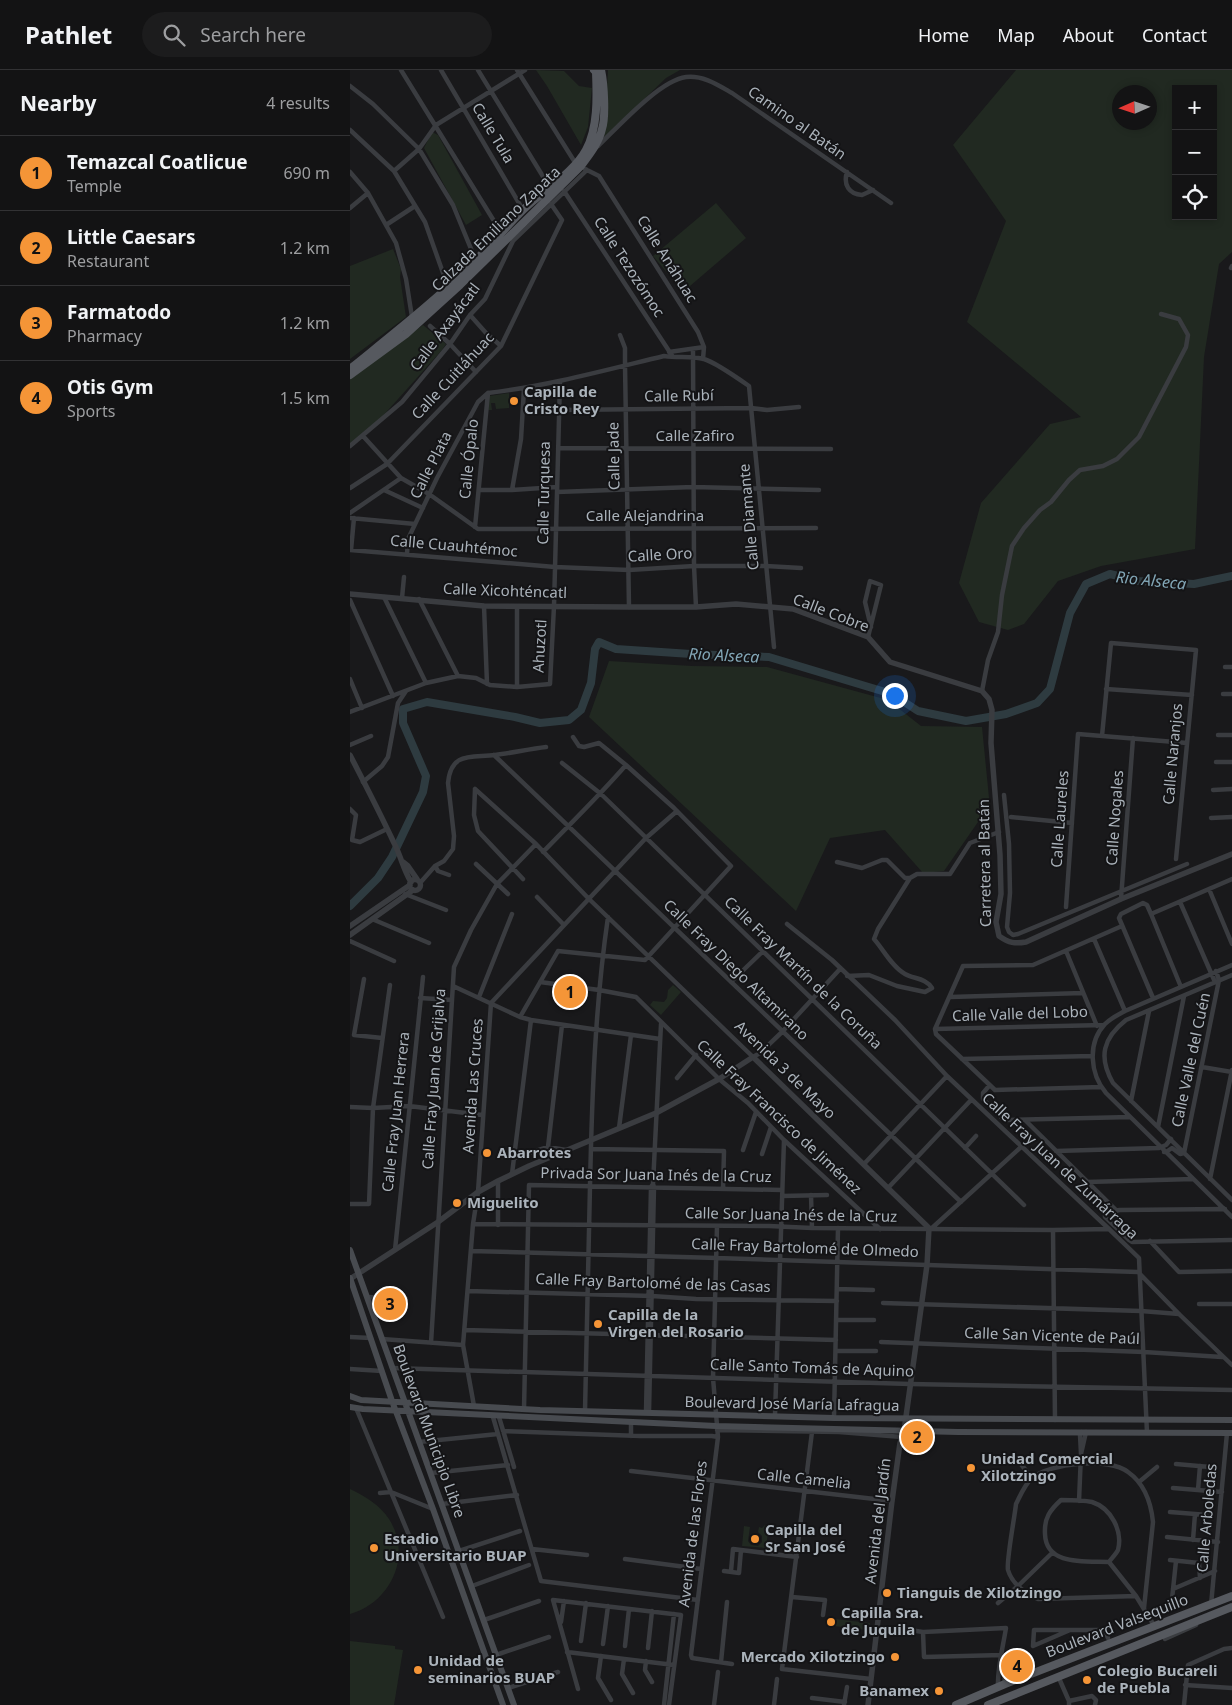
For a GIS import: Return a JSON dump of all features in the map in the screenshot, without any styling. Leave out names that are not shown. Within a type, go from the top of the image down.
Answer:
[{"type":"main road","name":"Calzada Emiliano Zapata","points":[[350,369],[448,287],[476,261],[523,210],[550,188],[581,167],[594,125],[597,89],[596,72],[594,70]]},
{"type":"main road","name":"Calzada Emiliano Zapata","points":[[350,375],[406,334],[460,285],[581,167],[592,152],[602,129],[603,70]]},
{"type":"main road","name":"Boulevard Municipio Libre","points":[[350,1250],[514,1705]]},
{"type":"main road","name":"Boulevard Municipio Libre","points":[[350,1279],[392,1401],[433,1508],[503,1705]]},
{"type":"main road","name":"Boulevard José María Lafragua","points":[[351,1397],[524,1409],[834,1418],[1232,1420]]},
{"type":"main road","name":"Boulevard José María Lafragua","points":[[353,1408],[716,1428],[903,1434],[1230,1433]]},
{"type":"main road","name":"Boulevard Valsequillo","points":[[956,1705],[1232,1596]]},
{"type":"main road","name":"Boulevard Valsequillo","points":[[988,1705],[1202,1620],[1230,1607]]},
{"type":"street","points":[[401,70],[502,234]]},
{"type":"street","name":"Calle Tula","points":[[441,70],[523,210]]},
{"type":"street","points":[[478,70],[550,188]]},
{"type":"street","points":[[394,171],[419,149],[436,125],[518,72],[525,70]]},
{"type":"street","points":[[518,72],[581,167]]},
{"type":"street","name":"Camino al Batán","points":[[592,152],[652,95],[669,83],[685,77],[708,80],[732,93],[891,203]]},
{"type":"street","points":[[350,86],[373,104],[419,149],[453,205],[476,261]]},
{"type":"street","points":[[350,130],[394,171],[425,222],[448,287]]},
{"type":"street","name":"Calle Anáhuac","points":[[581,167],[599,176],[698,332],[704,347],[704,359]]},
{"type":"street","name":"Calle Axayácatl","points":[[350,446],[402,402],[450,344],[470,315],[485,300],[513,241],[564,191],[581,167]]},
{"type":"street","points":[[350,172],[368,192],[396,243],[406,279],[412,317]]},
{"type":"street","points":[[847,172],[846,184],[854,193],[865,195],[873,190]]},
{"type":"street","name":"Calle Tezozómoc","points":[[564,191],[673,357]]},
{"type":"street","points":[[350,208],[368,192]]},
{"type":"street","name":"Calle Cuitláhuac","points":[[350,488],[387,464],[502,346],[562,220],[551,204]]},
{"type":"street","points":[[386,225],[415,206]]},
{"type":"street","points":[[982,691],[988,660],[998,632],[1002,595],[1012,546],[1024,528],[1040,510],[1051,502],[1080,470],[1103,466],[1117,459],[1139,437],[1186,348],[1188,335],[1179,319],[1161,314]]},
{"type":"street","points":[[470,315],[486,333],[502,346]]},
{"type":"street","points":[[430,326],[476,372]]},
{"type":"street","name":"Calle Jade","points":[[620,335],[625,348],[628,608]]},
{"type":"street","points":[[664,356],[670,351],[693,350],[704,347]]},
{"type":"street","points":[[693,350],[693,487],[696,607]]},
{"type":"street","points":[[488,393],[560,382],[664,356],[704,359]]},
{"type":"street","name":"Calle Diamante","points":[[704,359],[749,386],[774,647]]},
{"type":"street","name":"Calle Turquesa","points":[[554,606],[560,382]]},
{"type":"street","points":[[512,490],[522,439],[524,389]]},
{"type":"street","name":"Calle Ópalo","points":[[475,527],[488,393]]},
{"type":"street","name":"Calle Plata","points":[[407,554],[408,539],[429,494],[478,402],[488,393]]},
{"type":"street","name":"Calle Rubí","points":[[559,410],[693,408],[751,408],[768,410],[799,407]]},
{"type":"street","points":[[363,436],[401,478],[429,494],[475,527]]},
{"type":"street","name":"Calle Zafiro","points":[[558,448],[832,449]]},
{"type":"street","points":[[350,513],[401,478]]},
{"type":"street","points":[[478,490],[693,487],[819,490]]},
{"type":"street","points":[[384,490],[423,508]]},
{"type":"street","points":[[350,550],[352,518],[415,524]]},
{"type":"street","name":"Calle Alejandrina","points":[[475,527],[481,529],[816,528]]},
{"type":"street","name":"Calle Cuauhtémoc","points":[[350,550],[555,567]]},
{"type":"street","name":"Calle Oro","points":[[555,567],[629,570],[694,566],[801,568]]},
{"type":"street","points":[[402,598],[404,577]]},
{"type":"street","points":[[868,637],[871,627],[882,585],[870,581],[865,602],[871,627]]},
{"type":"street","name":"Calle Xicohténcatl","points":[[350,594],[484,606],[628,608]]},
{"type":"street","points":[[384,597],[426,683]]},
{"type":"street","points":[[350,600],[393,696]]},
{"type":"street","points":[[419,600],[458,676]]},
{"type":"street","name":"Calle Cobre","points":[[628,608],[696,607],[736,604],[793,609],[868,637],[890,662],[982,691]]},
{"type":"street","points":[[484,606],[487,684]]},
{"type":"street","name":"Ahuzotl","points":[[517,687],[548,685],[551,682],[554,606]]},
{"type":"street","points":[[350,712],[426,683],[458,676],[476,678],[487,684],[517,687],[517,607]]},
{"type":"street","name":"Calle Naranjos","points":[[1106,689],[1111,643],[1196,650],[1176,859]]},
{"type":"street","points":[[1225,667],[1232,667]]},
{"type":"street","points":[[350,679],[362,708]]},
{"type":"street","points":[[1187,743],[1102,736],[1106,689],[1192,695]]},
{"type":"street","points":[[363,782],[382,766],[388,757],[398,703],[406,691]]},
{"type":"street","name":"Carretera al Batán","points":[[982,691],[990,699],[992,710],[991,743],[999,832],[1001,894],[996,922],[1000,936],[1008,942],[1016,944],[1026,942],[1121,899],[1232,854]]},
{"type":"street","points":[[1222,694],[1232,694]]},
{"type":"street","name":"Calle Laureles","points":[[1066,907],[1078,734],[1102,736]]},
{"type":"street","points":[[1218,735],[1232,735]]},
{"type":"street","points":[[350,745],[371,736]]},
{"type":"street","points":[[520,1017],[558,951],[645,960],[731,866],[677,811],[626,765],[599,743],[584,747],[579,746],[573,737]]},
{"type":"street","name":"Calle Nogales","points":[[1121,899],[1133,738]]},
{"type":"street","points":[[350,935],[405,894],[434,866],[444,861],[450,854],[454,843],[448,782],[452,767],[458,760],[467,756],[494,755],[546,747]]},
{"type":"street","points":[[350,755],[402,859],[403,868],[414,884]]},
{"type":"street","name":"Calle Fray Diego Altamirano","points":[[494,755],[961,1202]]},
{"type":"street","points":[[1216,762],[1232,762]]},
{"type":"street","name":"Calle Fray Martín de la Coruña","points":[[562,763],[600,794],[646,838],[1024,1205]]},
{"type":"street","points":[[543,852],[626,765]]},
{"type":"street","name":"Avenida 3 de Mayo","points":[[512,867],[478,831],[474,815],[475,789],[536,844],[589,899],[931,1228]]},
{"type":"street","points":[[1213,790],[1232,789]]},
{"type":"street","points":[[1004,795],[1009,818],[1010,893],[1007,927],[1009,932],[1013,934],[1018,934],[1187,864]]},
{"type":"street","points":[[350,809],[356,815],[352,840],[360,842],[387,829]]},
{"type":"street","name":"Avenida Las Cruces","points":[[474,1406],[464,1345],[473,1224],[478,1192],[491,1003],[646,838],[677,811]]},
{"type":"street","points":[[1211,818],[1232,817]]},
{"type":"street","points":[[998,818],[1072,823]]},
{"type":"street","points":[[847,976],[869,975],[897,986],[925,992],[932,988],[928,982],[904,973],[892,963],[886,952],[874,939],[878,929],[910,878],[918,874],[950,874],[970,843],[999,832]]},
{"type":"street","name":"Calle Fray Juan de Grijalva","points":[[430,1342],[454,967],[470,930],[497,884],[536,844]]},
{"type":"street","points":[[837,862],[862,868],[882,860],[887,860],[905,878],[910,878]]},
{"type":"street","points":[[476,864],[508,894]]},
{"type":"street","points":[[434,866],[438,871],[449,875]]},
{"type":"street","points":[[512,867],[523,879]]},
{"type":"street","points":[[1151,914],[1232,879]]},
{"type":"street","points":[[350,926],[414,884]]},
{"type":"street","points":[[1209,889],[1232,944]]},
{"type":"street","points":[[405,894],[446,910]]},
{"type":"street","points":[[537,898],[564,925]]},
{"type":"street","name":"Calle Valle del Cuén","points":[[1180,902],[1217,981],[1184,1153]]},
{"type":"street","points":[[1153,998],[1119,915],[1143,903],[1147,905],[1181,986]]},
{"type":"street","points":[[479,997],[512,914]]},
{"type":"street","points":[[585,1411],[595,1030],[602,956],[608,917]]},
{"type":"street","points":[[372,919],[429,943]]},
{"type":"street","name":"Calle Fray Juan de Zumárraga","points":[[787,924],[832,960],[895,1020],[971,1100],[1138,1258],[1147,1432]]},
{"type":"street","points":[[991,1087],[936,1034],[935,1029],[963,966],[1033,965],[1122,926]]},
{"type":"street","points":[[1094,938],[1125,1010]]},
{"type":"street","points":[[350,941],[394,961]]},
{"type":"street","points":[[1066,951],[1099,1032]]},
{"type":"street","points":[[731,982],[763,952]]},
{"type":"street","points":[[1232,965],[1125,1010],[1112,1018],[1099,1032],[1092,1056],[1100,1087],[1232,1217]]},
{"type":"street","points":[[350,1279],[438,1222],[478,1192],[512,1174],[566,1150],[656,1113],[753,1057],[782,1032],[840,969]]},
{"type":"street","points":[[1232,975],[1126,1020],[1117,1027],[1105,1047],[1104,1055],[1108,1074],[1113,1083],[1232,1200]]},
{"type":"street","name":"Calle Fray Juan Herrera","points":[[395,1250],[423,977]]},
{"type":"street","points":[[364,979],[354,1035],[382,1038]]},
{"type":"street","name":"Calle Fray Francisco de Jiménez","points":[[540,982],[636,997],[661,1024],[880,1229]]},
{"type":"street","points":[[350,1204],[369,1204],[373,1108],[390,985]]},
{"type":"street","points":[[453,986],[530,1020],[660,1039]]},
{"type":"street","points":[[950,996],[1083,993]]},
{"type":"street","points":[[1158,1127],[1184,996]]},
{"type":"street","points":[[420,998],[452,1000]]},
{"type":"street","points":[[1131,1101],[1148,1011]]},
{"type":"street","points":[[512,1174],[530,1020]]},
{"type":"street","points":[[548,1146],[562,1024]]},
{"type":"street","points":[[647,1412],[654,1150],[661,1024]]},
{"type":"street","name":"Calle Valle del Lobo","points":[[935,1029],[1104,1025]]},
{"type":"street","points":[[619,1128],[631,1034]]},
{"type":"street","points":[[677,1078],[696,1055]]},
{"type":"street","points":[[962,1059],[1092,1056]]},
{"type":"street","points":[[1202,1067],[1232,1071],[1210,1179]]},
{"type":"street","points":[[864,1164],[947,1076]]},
{"type":"street","points":[[1100,1087],[991,1087],[983,1093],[984,1099],[1003,1119],[1026,1121],[1130,1117]]},
{"type":"street","points":[[888,1188],[971,1100]]},
{"type":"street","points":[[350,1107],[409,1106],[482,1115]]},
{"type":"street","points":[[743,1150],[756,1112]]},
{"type":"street","points":[[1026,1121],[1117,1211]]},
{"type":"street","points":[[762,1154],[771,1127]]},
{"type":"street","points":[[965,1148],[976,1136]]},
{"type":"street","points":[[1056,1151],[1160,1148],[1171,1139]]},
{"type":"street","points":[[775,1415],[784,1140]]},
{"type":"street","points":[[514,1158],[548,1146],[566,1150]]},
{"type":"street","points":[[716,1428],[903,1434],[931,1228],[1021,1147]]},
{"type":"street","points":[[1166,1152],[1172,1148],[1180,1154],[1184,1153]]},
{"type":"street","points":[[591,1149],[724,1151],[723,1188]]},
{"type":"street","points":[[1087,1182],[1193,1179]]},
{"type":"street","points":[[498,1181],[498,1225]]},
{"type":"street","name":"Privada Sor Juana Inés de la Cruz","points":[[528,1225],[529,1185],[782,1190]]},
{"type":"street","points":[[811,1195],[812,1228]]},
{"type":"street","name":"Privada Sor Juana Inés de la Cruz","points":[[782,1196],[827,1195]]},
{"type":"street","points":[[1225,1210],[1110,1211],[1104,1214],[1132,1242],[1232,1240]]},
{"type":"street","name":"Calle Sor Juana Inés de la Cruz","points":[[473,1224],[782,1226],[880,1229],[1109,1229]]},
{"type":"street","points":[[524,1409],[528,1225]]},
{"type":"street","name":"Avenida de las Flores","points":[[717,1226],[713,1378],[718,1437],[691,1656],[692,1658],[721,1662]]},
{"type":"street","points":[[834,1418],[838,1228]]},
{"type":"street","points":[[1053,1230],[1055,1420]]},
{"type":"street","points":[[1150,1242],[1179,1272],[1232,1271]]},
{"type":"street","name":"Calle Fray Bartolomé de Olmedo","points":[[471,1251],[1138,1272]]},
{"type":"street","points":[[1138,1272],[1232,1365]]},
{"type":"street","points":[[837,1289],[873,1290]]},
{"type":"street","name":"Calle Fray Bartolomé de las Casas","points":[[468,1291],[837,1301]]},
{"type":"street","points":[[367,1297],[406,1299]]},
{"type":"street","points":[[883,1303],[1141,1311],[1179,1314]]},
{"type":"street","points":[[1199,1304],[1232,1304]]},
{"type":"street","points":[[836,1320],[874,1320]]},
{"type":"street","points":[[465,1330],[836,1340]]},
{"type":"street","points":[[350,1337],[371,1338]]},
{"type":"street","points":[[382,1339],[464,1345]]},
{"type":"street","name":"Calle San Vicente de Paúl","points":[[881,1342],[1144,1352],[1222,1357]]},
{"type":"street","points":[[836,1351],[876,1351]]},
{"type":"street","name":"Calle Santo Tomás de Aquino","points":[[392,1368],[910,1384],[1232,1390]]},
{"type":"street","points":[[350,1370],[382,1371]]},
{"type":"street","points":[[353,1408],[391,1492],[443,1617]]},
{"type":"street","points":[[496,1417],[503,1431],[514,1467]]},
{"type":"street","points":[[496,1417],[498,1434],[541,1581],[698,1600]]},
{"type":"street","points":[[631,1422],[631,1436]]},
{"type":"street","points":[[503,1431],[718,1437]]},
{"type":"street","points":[[812,1432],[782,1669],[871,1679]]},
{"type":"street","points":[[1079,1501],[1080,1444],[1084,1432]]},
{"type":"street","name":"Calle Arboledas","points":[[1211,1605],[1230,1433]]},
{"type":"street","points":[[420,1442],[498,1434]]},
{"type":"street","name":"Avenida del Jardín","points":[[868,1705],[892,1501],[903,1434]]},
{"type":"street","points":[[1020,1463],[1032,1478]]},
{"type":"street","points":[[1136,1596],[1038,1599],[1029,1596],[1018,1586],[1008,1570],[1016,1504],[1032,1478],[1050,1468],[1081,1463],[1113,1466],[1127,1470],[1139,1482],[1151,1508],[1153,1522],[1144,1608]]},
{"type":"street","points":[[1176,1464],[1210,1468]]},
{"type":"street","points":[[431,1473],[508,1465]]},
{"type":"street","points":[[1198,1490],[1200,1466]]},
{"type":"street","points":[[1139,1482],[1157,1467]]},
{"type":"street","name":"Calle Camelia","points":[[631,1471],[892,1501]]},
{"type":"street","points":[[1173,1488],[1222,1492]]},
{"type":"street","points":[[380,1493],[391,1492],[433,1508]]},
{"type":"street","points":[[442,1504],[517,1495]]},
{"type":"street","points":[[1108,1562],[1118,1550],[1118,1535],[1115,1521],[1106,1509],[1093,1502],[1061,1500],[1050,1510],[1044,1524],[1045,1540],[1052,1553],[1067,1560],[1108,1562],[1136,1596],[1155,1627]]},
{"type":"street","points":[[1170,1512],[1208,1515]]},
{"type":"street","points":[[1193,1540],[1195,1514]]},
{"type":"street","points":[[459,1551],[520,1531]]},
{"type":"street","points":[[1168,1537],[1218,1542]]},
{"type":"street","points":[[532,1549],[587,1556]]},
{"type":"street","points":[[731,1572],[734,1549],[796,1557]]},
{"type":"street","points":[[724,1571],[739,1573],[741,1550]]},
{"type":"street","points":[[998,1603],[1052,1553]]},
{"type":"street","points":[[625,1559],[701,1569]]},
{"type":"street","points":[[1170,1560],[1199,1563],[1200,1578]]},
{"type":"street","points":[[1172,1599],[1176,1561]]},
{"type":"street","points":[[472,1586],[529,1565]]},
{"type":"street","points":[[1173,1589],[1215,1571]]},
{"type":"street","points":[[1214,1590],[1223,1600]]},
{"type":"street","points":[[792,1597],[825,1600],[823,1615]]},
{"type":"street","points":[[578,1689],[553,1600],[681,1614],[670,1705]]},
{"type":"street","points":[[484,1620],[539,1601]]},
{"type":"street","points":[[560,1626],[564,1601]]},
{"type":"street","points":[[727,1602],[721,1662],[732,1664]]},
{"type":"street","points":[[581,1642],[586,1603]]},
{"type":"street","points":[[603,1644],[608,1606]]},
{"type":"street","points":[[626,1646],[630,1609]]},
{"type":"street","points":[[648,1648],[652,1611]]},
{"type":"street","points":[[664,1705],[674,1614]]},
{"type":"street","points":[[1165,1639],[1202,1620]]},
{"type":"street","points":[[903,1628],[923,1632],[1006,1628],[1001,1666],[1004,1671],[1002,1686]]},
{"type":"street","points":[[1070,1630],[1033,1646],[1034,1630],[1070,1630],[1104,1630],[1108,1638]]},
{"type":"street","points":[[923,1632],[924,1657],[1002,1654]]},
{"type":"street","points":[[496,1655],[548,1637]]},
{"type":"street","points":[[1108,1638],[1123,1639]]},
{"type":"street","points":[[1099,1648],[1108,1638]]},
{"type":"street","points":[[1184,1705],[1189,1664],[1231,1648]]},
{"type":"street","points":[[567,1652],[674,1665]]},
{"type":"street","points":[[601,1656],[598,1678],[611,1700]]},
{"type":"street","points":[[624,1659],[622,1674],[633,1693]]},
{"type":"street","points":[[646,1662],[645,1670],[652,1682]]},
{"type":"street","points":[[508,1688],[558,1672]]},
{"type":"street","points":[[714,1705],[718,1672]]},
{"type":"street","points":[[1058,1676],[1069,1703],[1092,1696],[1094,1697],[1095,1705]]},
{"type":"street","points":[[774,1705],[777,1679]]},
{"type":"street","points":[[1185,1685],[1232,1688]]},
{"type":"street","points":[[812,1698],[845,1703],[847,1687]]},
{"type":"shaded area","points":[[536,70],[564,71],[579,86],[592,88],[588,127],[581,145],[547,86]]},
{"type":"shaded area","points":[[608,70],[680,70],[666,78],[604,138]]},
{"type":"shaded area","points":[[1016,70],[1232,70],[1232,252],[1219,264],[1204,357],[1195,549],[1101,566],[1058,581],[1024,624],[1008,630],[979,622],[959,583],[981,503],[1050,424],[1081,417],[967,322],[1006,221],[953,145]]},
{"type":"shaded area","points":[[432,132],[438,135],[482,215],[466,225],[424,148]]},
{"type":"shaded area","points":[[716,203],[746,238],[683,292],[653,256]]},
{"type":"shaded area","points":[[393,249],[401,269],[400,277],[406,317],[350,359],[350,266]]},
{"type":"shaded area","points":[[423,325],[446,344],[363,438],[350,446],[350,379]]},
{"type":"shaded area","points":[[509,393],[509,408],[496,409],[495,403],[491,403],[492,410],[488,410],[489,396]]},
{"type":"shaded area","points":[[609,661],[692,666],[767,667],[888,700],[921,726],[982,727],[991,818],[978,822],[944,871],[923,873],[885,830],[830,838],[796,911],[589,717]]},
{"type":"shaded area","points":[[673,985],[681,992],[661,1015],[650,1005],[653,1001],[664,1002],[667,998],[668,990]]},
{"type":"shaded area","name":"Estadio Universitario BUAP","points":[[350,1489],[372,1501],[381,1509],[396,1533],[399,1548],[394,1576],[386,1589],[376,1600],[350,1614]]},
{"type":"shaded area","points":[[765,1525],[769,1525],[766,1548],[742,1546],[744,1526],[750,1527],[748,1541],[751,1545],[758,1546],[762,1542],[762,1536],[758,1532],[759,1527],[762,1528]]},
{"type":"shaded area","points":[[835,1619],[870,1623],[869,1627],[875,1628],[875,1631],[834,1626]]},
{"type":"shaded area","points":[[350,1641],[395,1646],[395,1649],[403,1650],[394,1705],[350,1705]]},
{"type":"waterway","name":"Rio Alseca","points":[[350,906],[378,878],[392,857],[423,792],[426,776],[403,723],[403,709],[427,702],[540,723],[569,720],[581,710],[591,683],[595,649],[599,642],[616,649],[769,657],[892,694],[918,711],[966,721],[1006,714],[1037,703],[1050,689],[1070,613],[1086,584],[1110,574],[1138,581],[1194,584],[1232,576]]},
{"type":"place","name":"Capilla de Cristo Rey","points":[[514,401]]},
{"type":"place","name":"Temazcal Coatlicue","points":[[570,992]]},
{"type":"place","name":"Abarrotes","points":[[487,1153]]},
{"type":"place","name":"Miguelito","points":[[457,1203]]},
{"type":"place","name":"Farmatodo","points":[[390,1304]]},
{"type":"place","name":"Capilla de la Virgen del Rosario","points":[[598,1324]]},
{"type":"place","name":"Little Caesars","points":[[917,1437]]},
{"type":"place","name":"Unidad Comercial Xilotzingo","points":[[971,1468]]},
{"type":"place","name":"Capilla del Sr San José","points":[[755,1539]]},
{"type":"place","name":"Estadio Universitario BUAP","points":[[374,1548]]},
{"type":"place","name":"Tianguis de Xilotzingo","points":[[887,1593]]},
{"type":"place","name":"Capilla Sra. de Juquila","points":[[831,1622]]},
{"type":"place","name":"Mercado Xilotzingo","points":[[895,1657]]},
{"type":"place","name":"Otis Gym","points":[[1017,1666]]},
{"type":"place","name":"Unidad de seminarios BUAP","points":[[418,1670]]},
{"type":"place","name":"Colegio Bucareli de Puebla","points":[[1087,1680]]},
{"type":"place","name":"Banamex","points":[[939,1691]]}]
